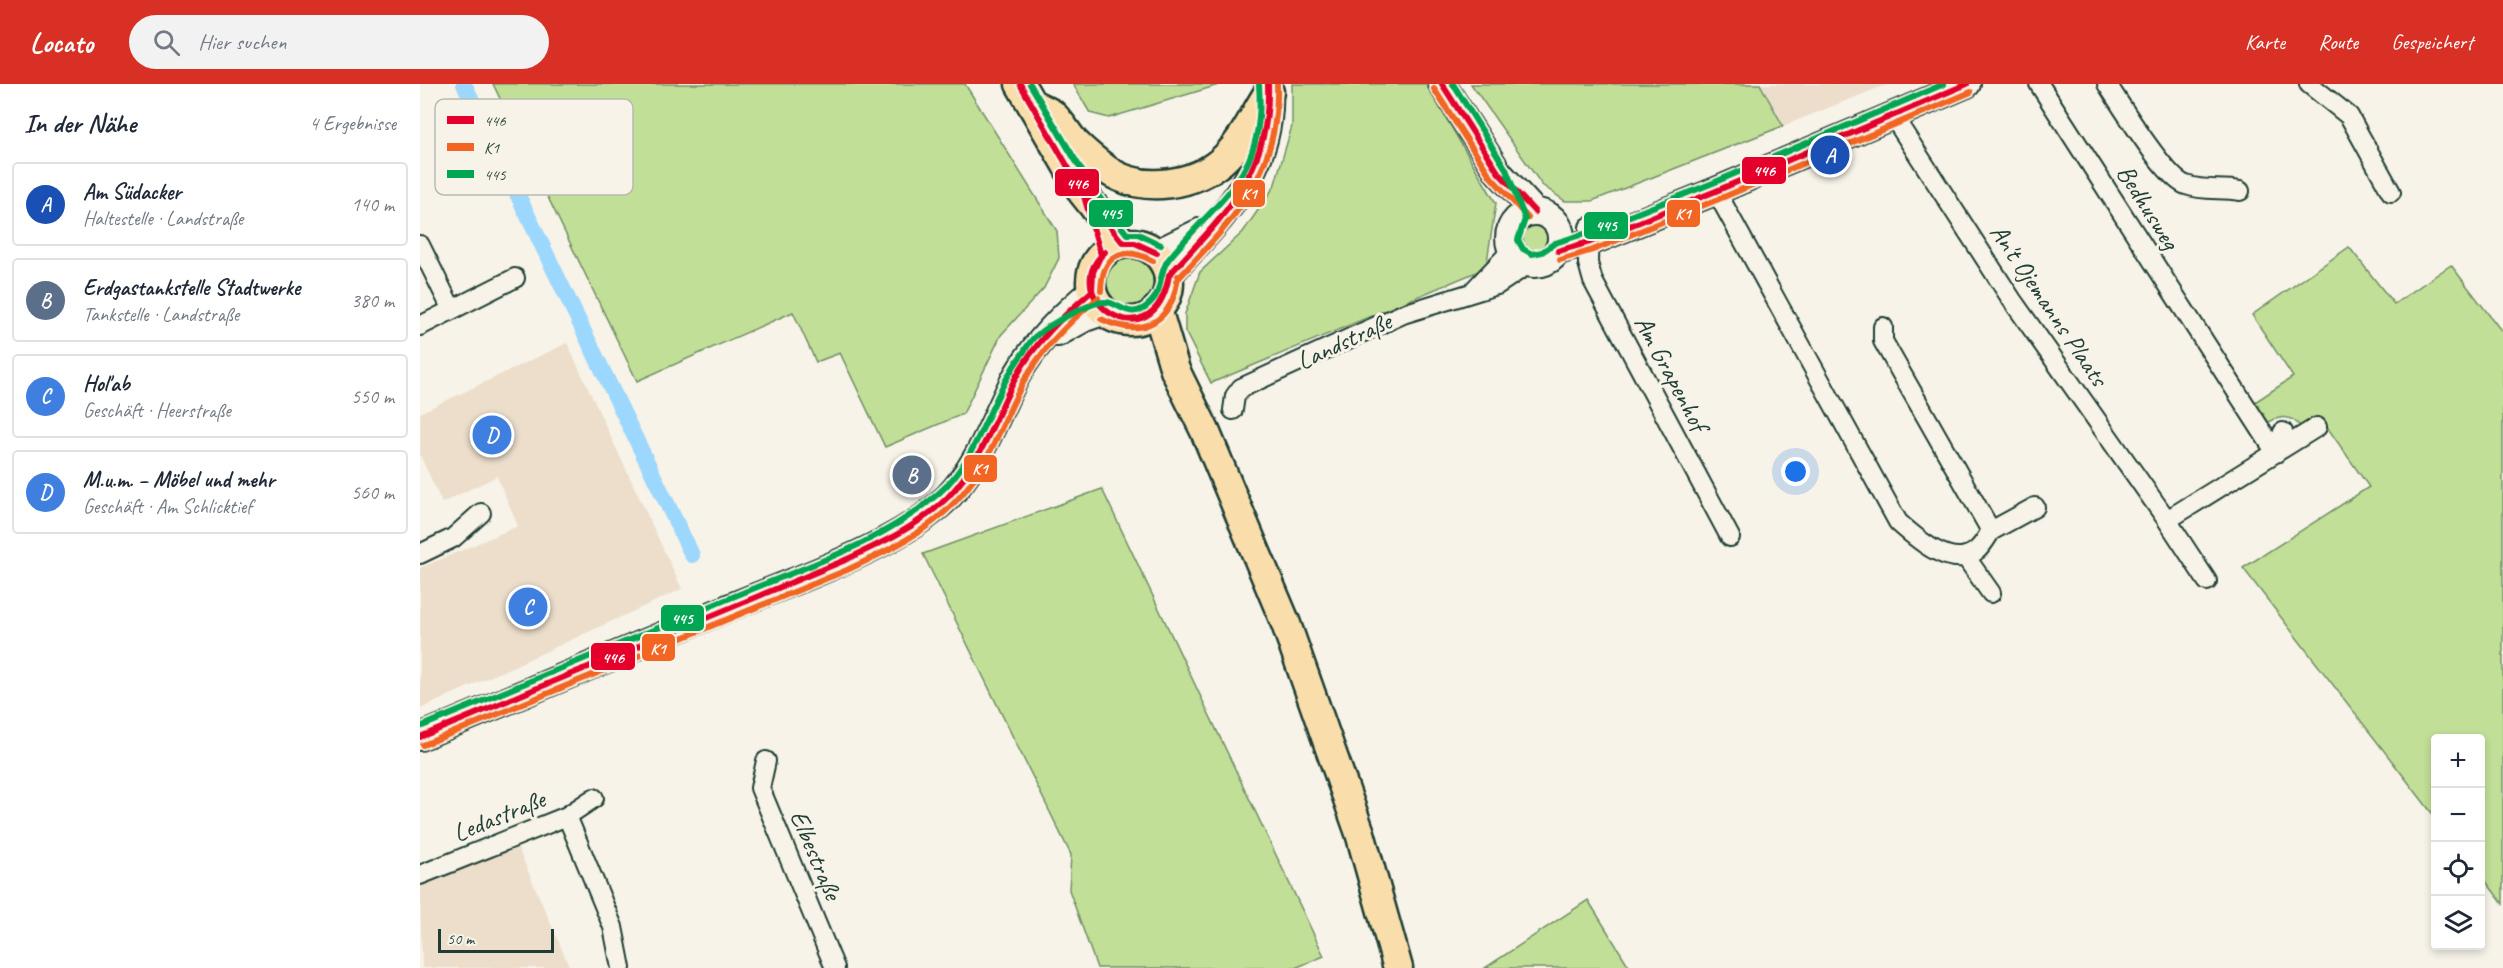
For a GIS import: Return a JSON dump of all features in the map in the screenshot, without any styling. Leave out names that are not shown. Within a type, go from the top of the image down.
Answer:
[{"type":"main road","points":[[1026,94],[1051,114],[1076,143],[1108,171],[1129,180],[1152,184],[1180,181],[1203,173],[1225,158],[1244,135],[1269,88]]},
{"type":"main road","points":[[1026,94],[1083,193],[1112,249]]},
{"type":"main road","points":[[1136,243],[1163,264],[1166,298],[1148,314],[1126,320],[1099,301],[1091,278],[1094,266],[1112,249],[1136,243]]},
{"type":"main road","points":[[1148,314],[1205,431],[1286,624],[1360,833],[1398,968]]},
{"type":"street","points":[[1442,84],[1525,216]]},
{"type":"street","points":[[1558,239],[1623,227],[1716,191],[1967,84]]},
{"type":"street","name":"Bedhusweg","points":[[2039,84],[2276,453]]},
{"type":"street","points":[[2107,84],[2156,156],[2183,184],[2207,191],[2228,188],[2240,191]]},
{"type":"street","points":[[2309,84],[2349,116],[2391,192]]},
{"type":"street","points":[[1163,264],[1211,227],[1242,192],[1254,171],[1264,141],[1269,88]]},
{"type":"street","name":"An't Ojemanns Plaats","points":[[1893,116],[2012,300],[2167,520],[2206,581]]},
{"type":"street","points":[[1716,191],[1898,522],[1921,542],[1952,557],[1965,556],[1976,551],[1991,531],[2035,507]]},
{"type":"street","points":[[1525,216],[1550,216],[1558,239],[1546,261],[1521,257],[1509,235],[1525,216]]},
{"type":"street","name":"Am Grapenhof","points":[[1590,234],[1588,263],[1593,281],[1730,537]]},
{"type":"street","points":[[420,244],[452,310]]},
{"type":"street","name":"Landstraße","points":[[1233,410],[1234,396],[1241,388],[1404,314],[1497,285],[1521,257]]},
{"type":"street","points":[[420,326],[515,278]]},
{"type":"street","points":[[420,737],[847,559],[917,522],[947,498],[977,458],[1018,374],[1042,342],[1084,318],[1099,301]]},
{"type":"street","points":[[1883,327],[1883,341],[1991,531]]},
{"type":"street","points":[[2167,520],[2317,427]]},
{"type":"street","points":[[2276,453],[2283,432]]},
{"type":"street","points":[[420,554],[453,538],[481,513]]},
{"type":"street","points":[[1965,556],[1991,593]]},
{"type":"street","name":"Elbestraße","points":[[766,761],[760,788],[835,968]]},
{"type":"street","name":"Ledastraße","points":[[420,875],[567,816],[594,798]]},
{"type":"street","points":[[567,816],[614,927],[621,968]]},
{"type":"shaded area","points":[[1760,84],[1888,84],[1783,126]]},
{"type":"shaded area","points":[[567,343],[682,589],[420,709],[420,568],[518,526],[497,476],[442,503],[420,455],[420,413]]},
{"type":"shaded area","points":[[518,848],[570,968],[422,968],[420,884]]},
{"type":"green space","points":[[493,84],[965,84],[1057,231],[1059,258],[1044,288],[1001,335],[963,414],[885,447],[840,353],[816,362],[793,312],[637,381],[547,195],[633,195],[633,99],[500,99]]},
{"type":"green space","points":[[1073,84],[1222,84],[1109,118],[1090,113]]},
{"type":"green space","points":[[1292,84],[1426,84],[1496,203],[1486,268],[1211,383],[1185,331],[1185,314],[1200,272],[1243,232],[1274,187],[1292,126]]},
{"type":"green space","points":[[1471,84],[1760,84],[1783,126],[1592,201],[1565,201],[1542,185]]},
{"type":"green space","points":[[1536,223],[1546,227],[1550,237],[1546,247],[1536,251],[1526,247],[1522,237],[1526,227]]},
{"type":"green space","points":[[2349,247],[2394,304],[2451,265],[2503,333],[2503,904],[2485,880],[2485,734],[2431,734],[2431,812],[2243,568],[2369,487],[2320,417],[2301,428],[2288,418],[2273,420],[2263,425],[2249,406],[2293,377],[2252,315]]},
{"type":"green space","points":[[1124,255],[1134,255],[1144,259],[1152,267],[1156,282],[1152,297],[1144,305],[1134,309],[1124,309],[1114,305],[1106,297],[1102,287],[1102,277],[1106,267],[1114,259]]},
{"type":"green space","points":[[1102,489],[1324,956],[1295,968],[1097,968],[1069,890],[1071,855],[923,554]]},
{"type":"green space","points":[[1588,900],[1630,968],[1485,968]]},
{"type":"waterway","points":[[464,84],[471,99]]},
{"type":"waterway","points":[[518,195],[692,555]]},
{"type":"transit line","name":"446","points":[[1020,84],[1083,193],[1101,255],[1093,272],[1092,291]]},
{"type":"transit line","name":"445","points":[[1030,84],[1088,180],[1127,234],[1138,234],[1161,245]]},
{"type":"transit line","name":"446","points":[[1169,275],[1226,211],[1241,190],[1253,167],[1262,143],[1267,115],[1268,84]]},
{"type":"transit line","name":"K1","points":[[1176,281],[1234,215],[1262,170],[1271,144],[1276,116],[1277,84]]},
{"type":"transit line","name":"446","points":[[1442,84],[1498,172],[1535,212]]},
{"type":"transit line","name":"445","points":[[1453,84],[1506,169],[1525,219],[1518,240],[1523,249],[1532,254],[1542,252],[1555,243],[1587,233],[1713,183],[1944,84]]},
{"type":"transit line","name":"446","points":[[1558,251],[1590,242],[1716,191],[1967,84]]},
{"type":"transit line","name":"445","points":[[420,727],[815,564],[868,540],[917,511],[939,493],[965,462],[1012,370],[1035,337],[1069,315],[1097,303],[1110,303],[1126,310],[1137,311],[1151,302],[1155,297],[1168,260],[1221,202],[1246,165],[1255,143],[1259,117],[1259,85]]},
{"type":"transit line","name":"K1","points":[[1434,89],[1491,177],[1528,218]]},
{"type":"transit line","name":"K1","points":[[1560,260],[1593,250],[1719,199],[1971,92]]},
{"type":"transit line","name":"446","points":[[1081,190],[1123,243],[1135,243],[1157,253]]},
{"type":"transit line","name":"446","points":[[1105,252],[1092,270],[1091,287],[1099,303],[1112,314],[1129,320],[1146,316],[1160,302],[1169,275]]},
{"type":"transit line","name":"K1","points":[[1101,291],[1105,269],[1115,256],[1132,254],[1153,261]]},
{"type":"transit line","name":"K1","points":[[1101,319],[1130,327],[1153,322],[1163,315],[1170,305],[1178,276]]},
{"type":"transit line","name":"446","points":[[420,737],[843,561],[912,526],[937,507],[960,484],[970,470],[1008,392],[1031,353],[1070,310],[1092,291]]},
{"type":"transit line","name":"K1","points":[[423,745],[847,570],[918,532],[944,513],[967,489],[994,444],[1032,367],[1058,335],[1098,298]]},
{"type":"place","name":"Am Südacker","points":[[1830,155]]},
{"type":"place","name":"M.u.m. – Möbel und mehr","points":[[492,435]]},
{"type":"place","name":"Erdgastankstelle Stadtwerke","points":[[912,475]]},
{"type":"place","name":"Hol'ab","points":[[528,607]]}]
